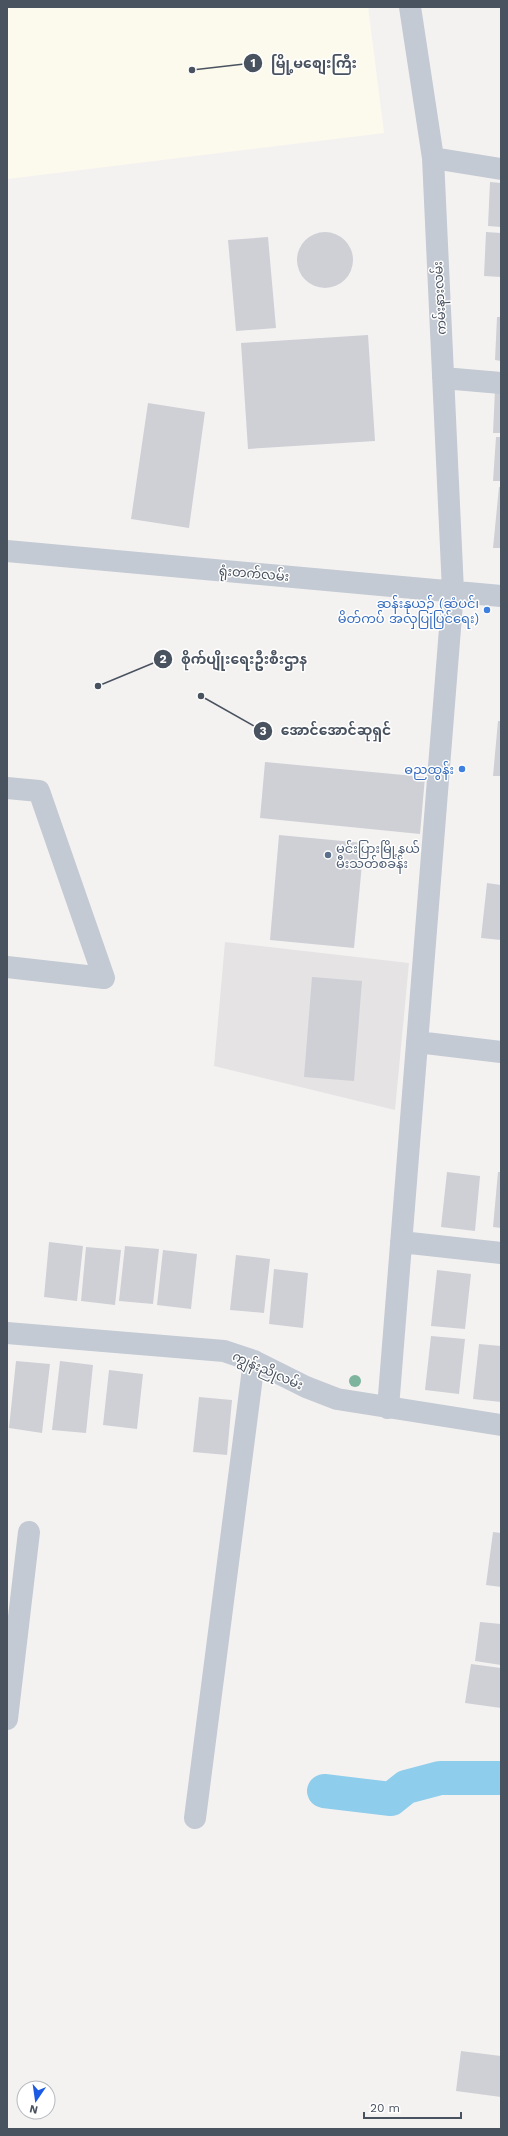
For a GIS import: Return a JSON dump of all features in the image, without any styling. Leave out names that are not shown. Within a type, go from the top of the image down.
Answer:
[{"type":"street","name":"ကမ်းနားလမ်း","points":[[388,1408],[453,591],[433,158],[410,7]]},
{"type":"street","points":[[433,158],[501,169]]},
{"type":"street","points":[[443,378],[501,383]]},
{"type":"street","name":"ရုံးတက်လမ်း","points":[[7,551],[501,596]]},
{"type":"street","points":[[7,788],[39,791],[104,978],[7,967]]},
{"type":"street","points":[[418,1042],[501,1052]]},
{"type":"street","points":[[401,1242],[501,1253]]},
{"type":"street","name":"ကျွန်းညိုလမ်း","points":[[7,1334],[224,1351],[254,1361],[306,1387],[336,1399],[501,1425]]},
{"type":"street","points":[[195,1818],[254,1361]]},
{"type":"street","points":[[7,1718],[29,1532]]},
{"type":"shaded area","points":[[7,7],[368,7],[384,133],[7,179]]},
{"type":"shaded area","points":[[225,942],[409,963],[395,1110],[214,1066]]},
{"type":"building","points":[[490,182],[501,183],[501,227],[488,226]]},
{"type":"building","points":[[320,232],[330,232],[345,240],[351,249],[353,260],[351,271],[345,280],[330,288],[320,288],[309,283],[302,276],[297,265],[297,255],[302,244],[309,237]]},
{"type":"building","points":[[486,232],[501,233],[501,277],[484,276]]},
{"type":"building","points":[[268,237],[276,328],[236,331],[228,240]]},
{"type":"building","points":[[497,317],[501,317],[501,361],[495,360]]},
{"type":"building","points":[[368,335],[375,441],[248,449],[241,343]]},
{"type":"building","points":[[495,389],[501,389],[501,433],[493,433]]},
{"type":"building","points":[[148,403],[205,412],[189,528],[131,519]]},
{"type":"building","points":[[496,437],[501,437],[501,481],[493,481]]},
{"type":"building","points":[[499,487],[501,487],[501,548],[493,548]]},
{"type":"building","points":[[498,721],[501,721],[501,776],[493,776]]},
{"type":"building","points":[[265,762],[425,777],[420,834],[260,818]]},
{"type":"building","points":[[279,835],[364,843],[354,948],[270,940]]},
{"type":"building","points":[[487,883],[501,885],[501,940],[481,938]]},
{"type":"building","points":[[312,977],[362,981],[354,1081],[304,1077]]},
{"type":"building","points":[[447,1172],[480,1176],[475,1231],[441,1227]]},
{"type":"building","points":[[498,1172],[501,1172],[501,1228],[493,1227]]},
{"type":"building","points":[[49,1242],[83,1246],[77,1301],[44,1297]]},
{"type":"building","points":[[125,1246],[159,1249],[153,1304],[119,1301]]},
{"type":"building","points":[[86,1247],[121,1250],[115,1305],[81,1301]]},
{"type":"building","points":[[163,1250],[197,1254],[191,1309],[157,1305]]},
{"type":"building","points":[[236,1255],[270,1259],[264,1313],[230,1310]]},
{"type":"building","points":[[274,1269],[308,1273],[303,1328],[269,1324]]},
{"type":"building","points":[[437,1270],[471,1274],[465,1329],[431,1326]]},
{"type":"building","points":[[431,1336],[465,1339],[459,1394],[425,1390]]},
{"type":"building","points":[[479,1344],[501,1346],[501,1402],[473,1399]]},
{"type":"building","points":[[16,1361],[50,1364],[42,1433],[9,1428]]},
{"type":"building","points":[[60,1361],[93,1365],[86,1433],[52,1430]]},
{"type":"building","points":[[109,1370],[143,1374],[137,1429],[103,1425]]},
{"type":"building","points":[[199,1397],[232,1400],[227,1455],[193,1452]]},
{"type":"building","points":[[493,1532],[501,1533],[501,1587],[486,1585]]},
{"type":"building","points":[[480,1622],[501,1624],[501,1665],[475,1661]]},
{"type":"building","points":[[471,1664],[501,1668],[501,1708],[465,1703]]},
{"type":"building","points":[[461,2051],[501,2056],[501,2097],[456,2091]]},
{"type":"waterway","points":[[324,1791],[391,1799],[406,1787],[440,1778],[501,1778]]},
{"type":"place","name":"မြို့မစျေးကြီး","points":[[192,70]]},
{"type":"place","name":"ဆန်းနုယဉ် (ဆံပင်၊ မိတ်ကပ် အလှပြုပြင်ရေး)","points":[[487,610]]},
{"type":"place","name":"စိုက်ပျိုးရေးဦးစီးဌာန","points":[[98,686]]},
{"type":"place","name":"အောင်အောင်ဆုရှင်","points":[[201,696]]},
{"type":"place","name":"ဓညထွန်း","points":[[462,769]]},
{"type":"place","name":"မင်းပြားမြို့နယ် မီးသတ်စခန်း","points":[[328,855]]}]
